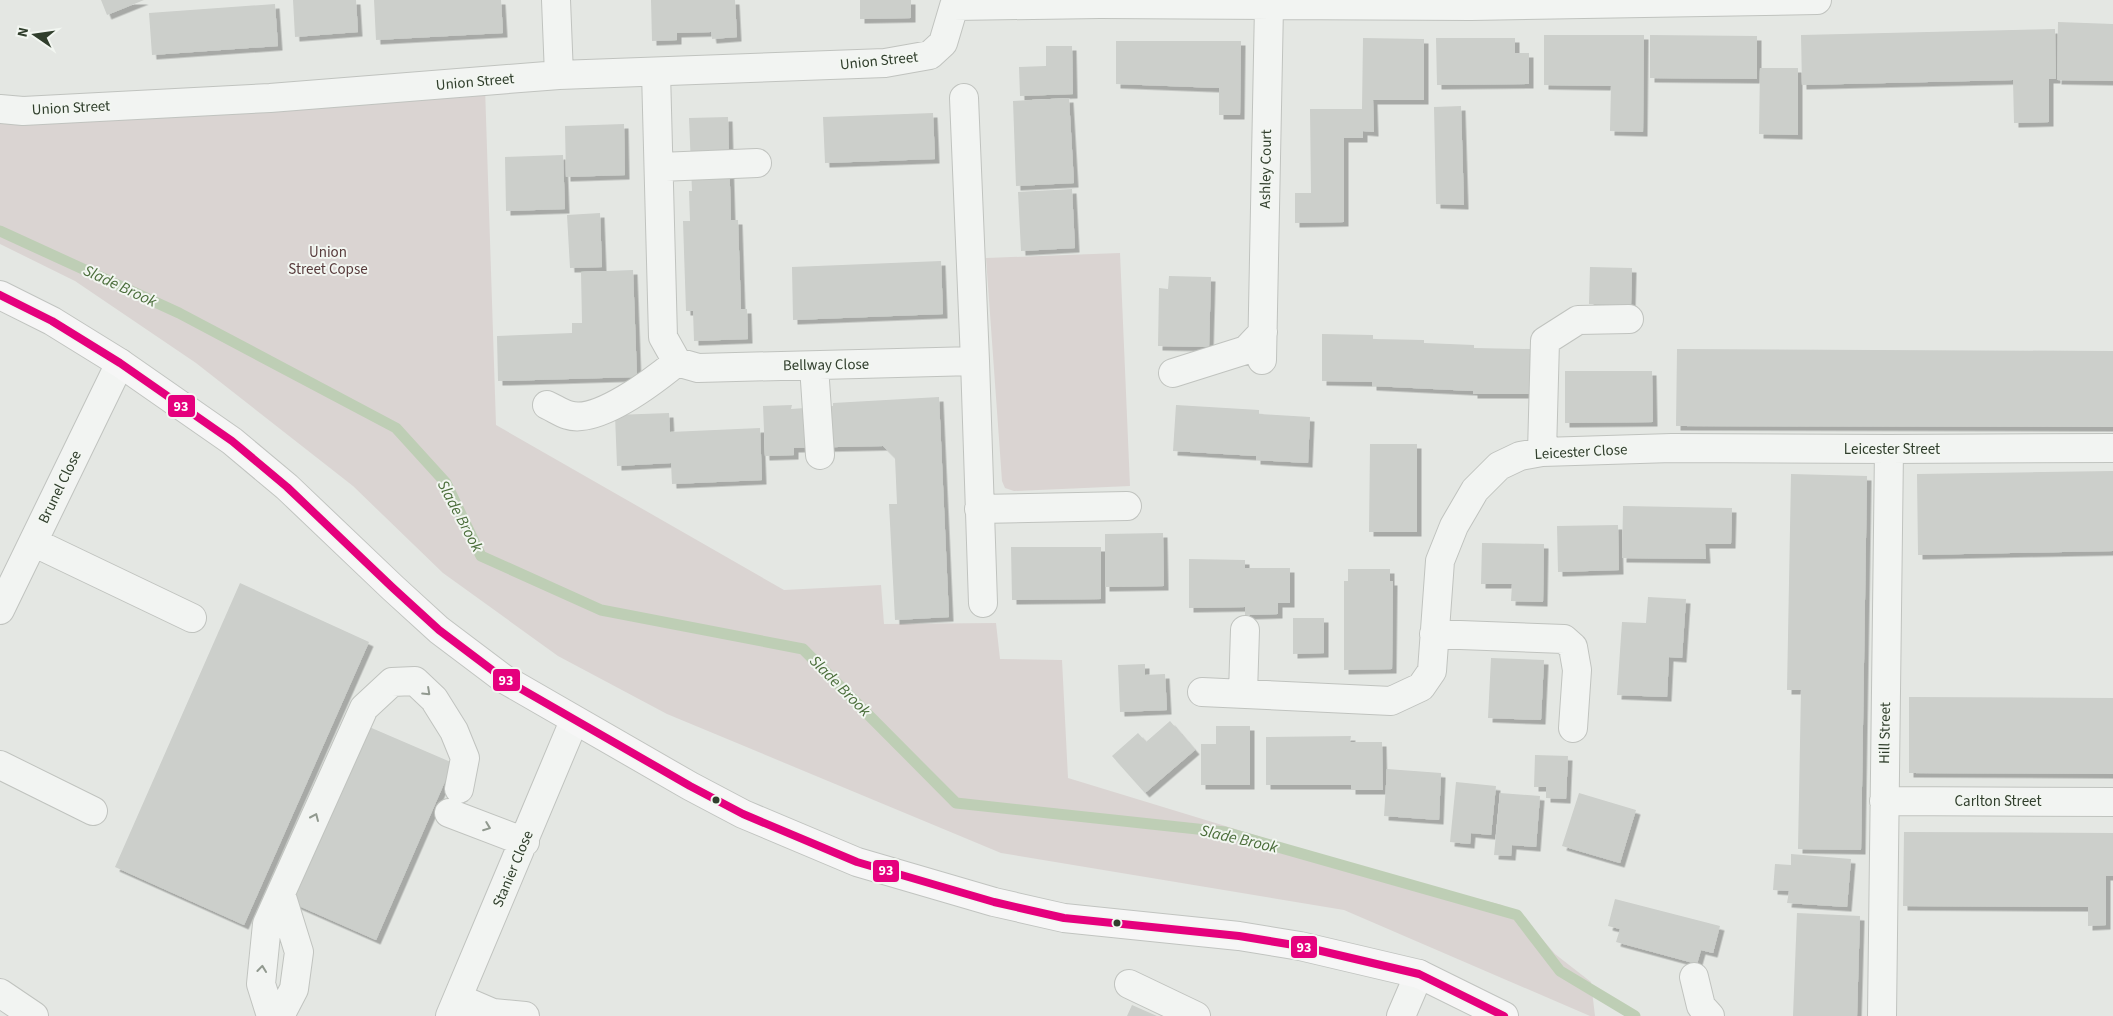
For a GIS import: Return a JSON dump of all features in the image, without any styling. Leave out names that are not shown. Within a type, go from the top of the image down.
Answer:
[{"type":"main road","points":[[0,295],[52,320],[120,363],[232,441],[287,487],[392,588],[439,630],[504,679],[574,721],[743,814],[857,862],[994,902],[1064,918],[1239,936],[1300,946],[1419,974],[1504,1016]]},
{"type":"street","points":[[556,0],[559,75]]},
{"type":"street","name":"Union Street","points":[[0,109],[23,111],[270,98],[559,75],[885,63],[930,56],[943,42],[954,3],[1471,6],[1545,2],[1817,0]]},
{"type":"street","name":"Ashley Court","points":[[1262,360],[1269,6]]},
{"type":"street","points":[[547,405],[569,416],[589,416],[644,389],[678,362],[663,337],[656,72]]},
{"type":"street","points":[[964,98],[983,603]]},
{"type":"street","points":[[660,167],[757,163]]},
{"type":"street","points":[[1542,452],[1545,341],[1578,320],[1629,319]]},
{"type":"street","points":[[1173,373],[1246,350],[1263,332]]},
{"type":"street","name":"Bellway Close","points":[[678,362],[698,368],[975,361]]},
{"type":"street","name":"Brunel Close","points":[[0,610],[120,363]]},
{"type":"street","points":[[814,366],[820,455]]},
{"type":"street","name":"Leicester Close","points":[[1202,692],[1391,702],[1420,686],[1432,671],[1440,561],[1454,526],[1475,490],[1499,466],[1520,456],[1542,452],[1672,448]]},
{"type":"street","name":"Leicester Street","points":[[1672,448],[2113,448]]},
{"type":"street","name":"Hill Street","points":[[1882,1016],[1889,449]]},
{"type":"street","points":[[979,509],[1127,506]]},
{"type":"street","points":[[33,542],[192,618]]},
{"type":"street","points":[[1243,694],[1245,630]]},
{"type":"street","points":[[1434,634],[1564,640],[1573,647],[1577,670],[1573,728]]},
{"type":"street","points":[[271,1016],[260,984],[267,924],[364,708],[392,682],[415,681],[434,699],[454,731],[465,758],[454,801],[525,842]]},
{"type":"street","name":"Stanier Close","points":[[454,1007],[525,842],[574,721]]},
{"type":"street","points":[[0,765],[93,810]]},
{"type":"street","name":"Carlton Street","points":[[1884,801],[2113,802]]},
{"type":"street","points":[[280,1016],[294,989],[299,952],[281,894]]},
{"type":"street","points":[[1401,1016],[1419,974]]},
{"type":"street","points":[[1694,977],[1701,1006],[1710,1016]]},
{"type":"street","points":[[1129,984],[1196,1016]]},
{"type":"street","points":[[0,993],[34,1016]]},
{"type":"street","points":[[454,1007],[525,1016]]},
{"type":"green space","name":"Union Street Copse","points":[[485,87],[496,425],[784,590],[881,585],[884,624],[996,623],[1000,659],[1062,660],[1068,778],[1389,876],[1502,905],[1525,919],[1555,954],[1591,982],[1595,1016],[1590,1016],[1344,910],[1001,853],[667,714],[558,656],[443,573],[353,486],[196,363],[75,281],[0,244],[0,115]]},
{"type":"green space","points":[[1120,253],[1130,486],[1014,491],[1005,488],[1002,481],[986,258]]},
{"type":"building","points":[[101,0],[144,0],[107,15]]},
{"type":"building","points":[[293,0],[356,0],[358,32],[295,37]]},
{"type":"building","points":[[374,0],[501,0],[503,33],[376,40]]},
{"type":"building","points":[[651,0],[735,0],[737,37],[712,39],[711,32],[677,33],[677,40],[652,41]]},
{"type":"building","points":[[860,0],[911,0],[911,18],[860,19]]},
{"type":"building","points":[[275,4],[278,46],[152,55],[149,13]]},
{"type":"building","points":[[2058,22],[2113,24],[2113,81],[2057,80]]},
{"type":"building","points":[[2055,29],[2056,79],[2049,79],[2049,122],[2014,123],[2013,80],[1802,85],[1801,35]]},
{"type":"building","points":[[1544,35],[1644,35],[1643,132],[1610,131],[1611,86],[1544,85]]},
{"type":"building","points":[[1650,35],[1757,36],[1757,79],[1650,78]]},
{"type":"building","points":[[1363,38],[1424,39],[1424,100],[1373,100],[1374,132],[1363,131],[1363,138],[1344,138],[1344,222],[1295,223],[1295,193],[1311,193],[1310,109],[1362,109]]},
{"type":"building","points":[[1436,38],[1515,38],[1515,53],[1529,53],[1529,84],[1437,85]]},
{"type":"building","points":[[1116,41],[1241,41],[1240,115],[1219,115],[1219,88],[1116,84]]},
{"type":"building","points":[[1046,46],[1072,46],[1073,94],[1020,96],[1019,67],[1046,66]]},
{"type":"building","points":[[1760,68],[1798,68],[1798,135],[1759,134]]},
{"type":"building","points":[[1069,98],[1074,183],[1016,186],[1013,101]]},
{"type":"building","points":[[1461,106],[1464,205],[1436,204],[1434,107]]},
{"type":"building","points":[[933,113],[935,159],[825,163],[823,117]]},
{"type":"building","points":[[728,117],[731,220],[738,220],[741,309],[747,309],[748,339],[694,341],[693,311],[686,311],[683,221],[690,221],[689,191],[692,191],[689,118]]},
{"type":"building","points":[[624,124],[625,175],[566,177],[565,126]]},
{"type":"building","points":[[563,155],[565,209],[506,211],[505,157]]},
{"type":"building","points":[[1072,189],[1075,248],[1021,251],[1018,192]]},
{"type":"building","points":[[600,213],[602,267],[570,268],[567,215]]},
{"type":"building","points":[[941,261],[943,314],[793,320],[792,267]]},
{"type":"building","points":[[1590,267],[1632,268],[1631,305],[1589,304]]},
{"type":"building","points":[[633,270],[637,377],[498,381],[497,336],[572,333],[572,323],[582,323],[581,272]]},
{"type":"building","points":[[1169,276],[1211,277],[1209,347],[1158,346],[1159,288],[1168,289]]},
{"type":"building","points":[[1322,334],[1373,335],[1373,339],[1424,340],[1424,343],[1474,345],[1474,348],[1530,349],[1529,394],[1473,394],[1473,391],[1372,386],[1372,382],[1322,381]]},
{"type":"building","points":[[1677,349],[2113,351],[2113,427],[1676,426]]},
{"type":"building","points":[[1565,371],[1652,371],[1653,422],[1565,423]]},
{"type":"building","points":[[939,397],[949,617],[895,620],[889,504],[897,504],[895,458],[883,446],[794,448],[794,455],[765,456],[763,406],[792,405],[791,409],[833,406],[833,403]]},
{"type":"building","points":[[1176,405],[1259,410],[1259,414],[1310,417],[1308,463],[1256,460],[1256,456],[1173,451]]},
{"type":"building","points":[[669,413],[670,432],[760,428],[762,480],[672,484],[671,463],[617,466],[615,415]]},
{"type":"building","points":[[1370,444],[1417,444],[1417,532],[1369,532]]},
{"type":"building","points":[[2113,471],[2113,551],[1918,555],[1917,474]]},
{"type":"building","points":[[1791,474],[1867,476],[1861,850],[1798,849],[1801,690],[1787,690]]},
{"type":"building","points":[[1623,506],[1732,508],[1731,544],[1705,544],[1706,559],[1622,558]]},
{"type":"building","points":[[1618,525],[1619,570],[1558,572],[1557,526]]},
{"type":"building","points":[[1163,533],[1164,586],[1105,587],[1105,534]]},
{"type":"building","points":[[1482,543],[1544,544],[1543,602],[1511,601],[1512,584],[1481,584]]},
{"type":"building","points":[[1011,547],[1101,547],[1101,599],[1012,600]]},
{"type":"building","points":[[1189,559],[1245,560],[1245,568],[1290,568],[1290,603],[1278,603],[1278,614],[1245,615],[1245,607],[1189,608]]},
{"type":"building","points":[[1348,569],[1390,569],[1390,581],[1393,581],[1392,669],[1344,670],[1344,581],[1348,581]]},
{"type":"building","points":[[240,583],[369,642],[244,925],[115,867]]},
{"type":"building","points":[[1648,597],[1686,599],[1682,658],[1669,657],[1667,697],[1617,695],[1622,622],[1646,623]]},
{"type":"building","points":[[1293,618],[1324,618],[1324,653],[1293,654]]},
{"type":"building","points":[[1491,658],[1544,660],[1541,720],[1488,718]]},
{"type":"building","points":[[1145,664],[1145,675],[1165,674],[1167,710],[1120,712],[1118,665]]},
{"type":"building","points":[[1909,697],[2113,698],[2113,774],[1909,773]]},
{"type":"building","points":[[1170,721],[1195,750],[1145,793],[1112,756],[1138,733],[1146,742]]},
{"type":"building","points":[[367,726],[453,763],[376,940],[290,902]]},
{"type":"building","points":[[1216,726],[1250,726],[1250,785],[1201,785],[1201,744],[1216,744]]},
{"type":"building","points":[[1351,736],[1350,742],[1382,742],[1383,790],[1351,790],[1351,785],[1266,785],[1266,737]]},
{"type":"building","points":[[1535,755],[1568,756],[1566,799],[1546,798],[1546,787],[1534,787]]},
{"type":"building","points":[[1387,769],[1441,773],[1439,820],[1384,816]]},
{"type":"building","points":[[1456,782],[1496,786],[1491,835],[1471,833],[1470,844],[1450,842]]},
{"type":"building","points":[[1500,793],[1540,796],[1536,847],[1512,845],[1511,856],[1494,855]]},
{"type":"building","points":[[1579,793],[1636,810],[1620,863],[1562,846]]},
{"type":"building","points":[[1904,832],[2113,833],[2113,876],[2106,876],[2106,925],[2088,926],[2088,907],[1903,906]]},
{"type":"building","points":[[1791,854],[1851,859],[1847,907],[1787,903],[1789,891],[1773,890],[1775,864],[1791,865]]},
{"type":"building","points":[[1615,899],[1720,926],[1713,953],[1701,950],[1697,964],[1616,942],[1620,929],[1608,926]]},
{"type":"building","points":[[1797,913],[1860,916],[1857,1016],[1793,1016]]},
{"type":"building","points":[[1132,1005],[1157,1016],[1127,1016]]},
{"type":"waterway","name":"Slade Brook","points":[[0,231],[179,313],[396,428],[446,483],[481,556],[601,610],[803,649],[956,803],[1225,832],[1517,915],[1560,971],[1635,1016]]},
{"type":"transit line","name":"93","points":[[0,295],[52,321],[120,363],[232,441],[287,487],[439,630],[504,679],[690,786],[743,814],[857,862],[994,902],[1064,918],[1239,936],[1300,946],[1419,974],[1504,1016]]}]
